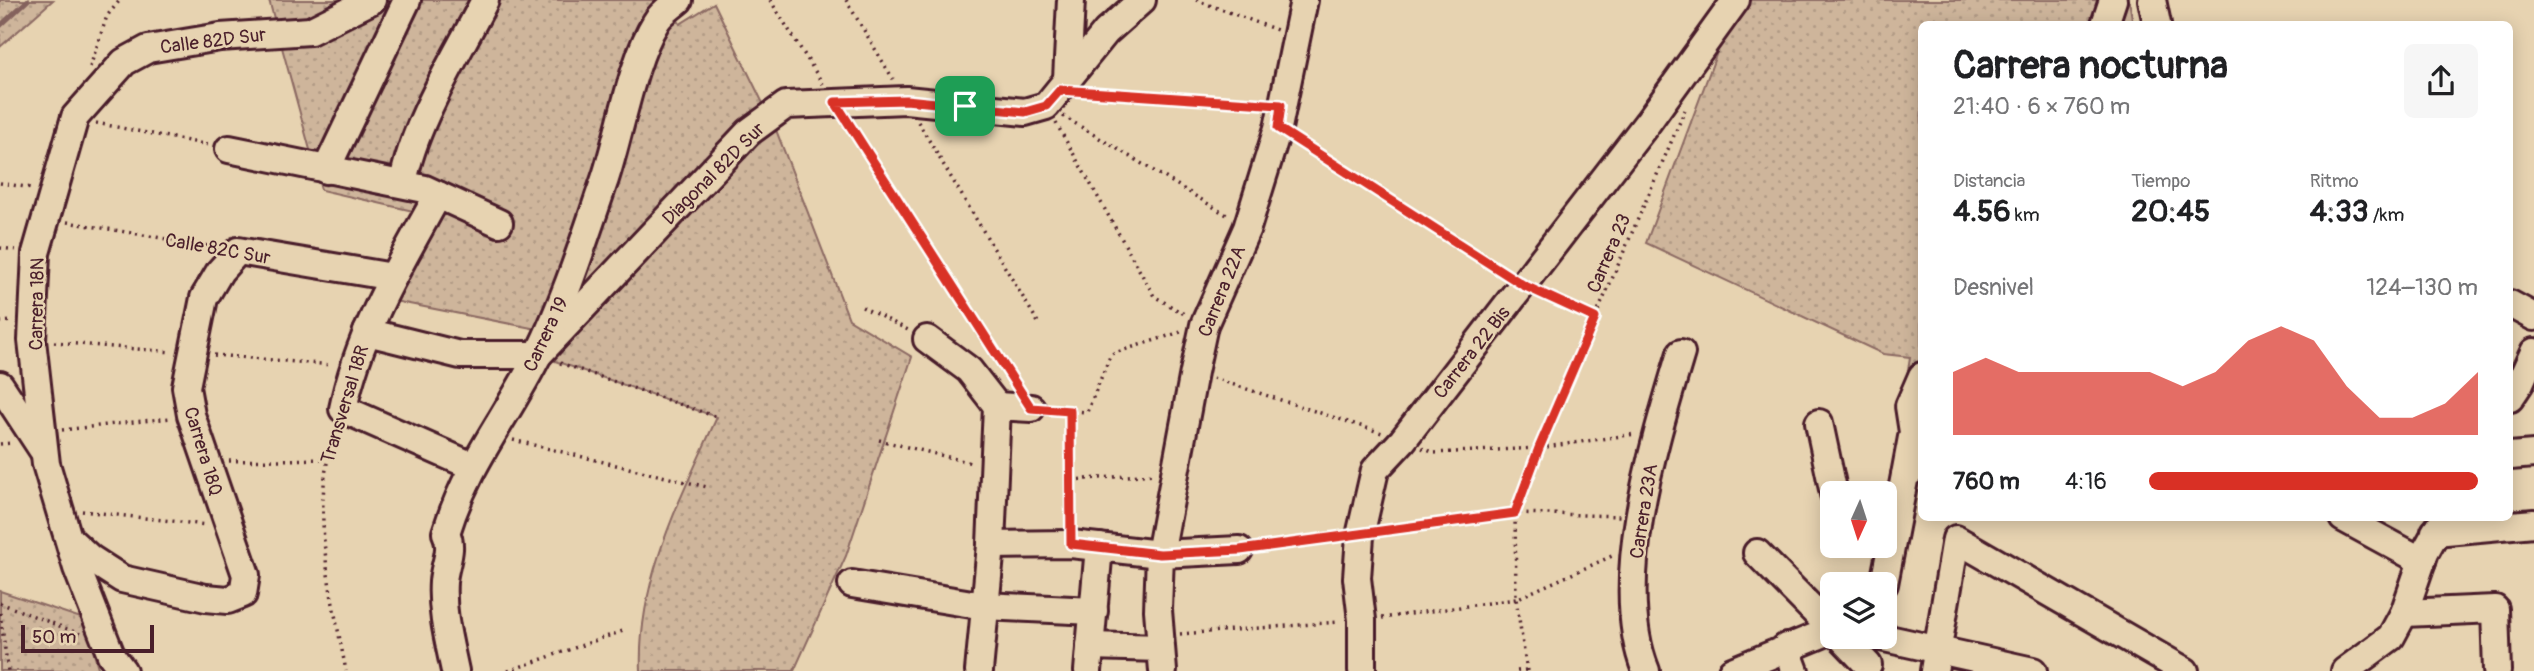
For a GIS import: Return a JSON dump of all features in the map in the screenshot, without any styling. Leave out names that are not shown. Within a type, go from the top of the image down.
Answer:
[{"type":"street","name":"Calle 82D Sur","points":[[75,117],[124,62],[148,48],[220,37],[310,31],[372,0]]},
{"type":"street","points":[[326,170],[407,0]]},
{"type":"street","points":[[403,183],[407,161],[421,127],[485,0]]},
{"type":"street","name":"Carrera 19","points":[[455,671],[443,604],[443,580],[451,542],[446,533],[472,466],[538,355],[558,312],[606,177],[646,41],[657,19],[679,0]]},
{"type":"street","points":[[1058,92],[1071,0]]},
{"type":"street","points":[[1058,92],[1106,32],[1142,0]]},
{"type":"street","name":"Carrera 22A","points":[[1162,652],[1160,554],[1173,472],[1204,326],[1247,228],[1279,116],[1304,0]]},
{"type":"street","name":"Carrera 22 Bis","points":[[1362,671],[1362,620],[1357,578],[1360,536],[1375,470],[1403,440],[1523,285],[1648,122],[1736,0]]},
{"type":"street","points":[[2106,21],[2113,0]]},
{"type":"street","points":[[2152,0],[2156,21]]},
{"type":"street","name":"Diagonal 82D Sur","points":[[538,355],[750,132],[786,105],[906,100],[1025,112],[1058,92]]},
{"type":"street","name":"Carrera 18N","points":[[75,117],[36,253],[32,320],[46,464],[68,537],[114,657]]},
{"type":"street","points":[[229,149],[403,183],[438,195],[499,223]]},
{"type":"street","name":"Transversal 18R","points":[[343,409],[352,367],[367,332],[393,277],[438,195]]},
{"type":"street","name":"Calle 82C Sur","points":[[238,251],[393,277]]},
{"type":"street","name":"Carrera 18Q","points":[[68,537],[91,559],[122,579],[167,591],[228,600],[243,594],[246,575],[227,527],[191,415],[187,387],[204,298],[220,271],[238,251]]},
{"type":"street","points":[[2513,305],[2534,317]]},
{"type":"street","points":[[367,332],[460,355],[538,355]]},
{"type":"street","points":[[927,339],[970,370],[997,405],[991,545],[979,671]]},
{"type":"street","points":[[2518,385],[2534,352]]},
{"type":"street","name":"Carrera 23A","points":[[1646,671],[1641,659],[1633,598],[1635,545],[1658,430],[1681,353]]},
{"type":"street","points":[[0,385],[38,441],[46,464]]},
{"type":"street","points":[[1897,511],[1913,470],[1913,432],[1909,406],[1918,385]]},
{"type":"street","points":[[997,405],[1031,408]]},
{"type":"street","points":[[343,409],[472,466]]},
{"type":"street","points":[[1819,424],[1831,481]]},
{"type":"street","points":[[2513,456],[2534,454]]},
{"type":"street","points":[[2349,521],[2422,561]]},
{"type":"street","points":[[2345,671],[2390,637],[2404,613],[2422,561],[2439,525],[2534,523]]},
{"type":"street","points":[[1935,660],[1956,539],[2185,671]]},
{"type":"street","points":[[991,545],[1071,544],[1160,554],[1240,550]]},
{"type":"street","points":[[1099,547],[1089,659],[1162,652]]},
{"type":"street","points":[[1757,553],[1820,617]]},
{"type":"street","points":[[852,584],[984,606],[1094,611]]},
{"type":"street","points":[[2404,613],[2495,609],[2497,671]]},
{"type":"street","points":[[1732,671],[1790,659],[1820,638]]},
{"type":"street","points":[[1897,644],[1935,660],[2033,671]]},
{"type":"street","points":[[1850,649],[1867,668]]},
{"type":"street","points":[[1867,668],[1871,649]]},
{"type":"path","points":[[90,69],[107,16],[120,0]]},
{"type":"path","points":[[770,0],[1031,408],[1087,412],[1111,354],[1204,326]]},
{"type":"path","points":[[846,0],[1039,324]]},
{"type":"path","points":[[1196,0],[1295,36]]},
{"type":"path","points":[[1058,92],[1279,116],[1523,285],[1595,318]]},
{"type":"path","points":[[1058,92],[1247,228]]},
{"type":"path","points":[[1058,92],[1154,296],[1204,326]]},
{"type":"path","name":"Carrera 23","points":[[1527,670],[1516,599],[1515,513],[1539,448],[1688,103]]},
{"type":"path","points":[[75,117],[229,149]]},
{"type":"path","points":[[0,183],[52,192]]},
{"type":"path","name":"Calle 82C Sur","points":[[44,218],[238,251]]},
{"type":"path","points":[[862,307],[927,339]]},
{"type":"path","points":[[538,355],[717,417]]},
{"type":"path","name":"Transversal 18R","points":[[343,409],[326,459],[322,518],[346,671]]},
{"type":"path","points":[[1070,411],[1071,544]]},
{"type":"path","points":[[43,432],[191,415]]},
{"type":"path","points":[[490,435],[707,487]]},
{"type":"path","points":[[879,440],[995,468]]},
{"type":"path","points":[[206,461],[326,459]]},
{"type":"path","points":[[1072,480],[1173,472]]},
{"type":"path","points":[[59,509],[227,527]]},
{"type":"path","points":[[1240,550],[1360,536],[1515,513],[1639,516]]},
{"type":"path","points":[[1162,652],[1516,599],[1635,545]]},
{"type":"path","points":[[0,603],[114,657]]},
{"type":"path","points":[[0,613],[2,646],[8,671]]},
{"type":"path","points":[[508,671],[623,631]]},
{"type":"path","points":[[1517,671],[1527,670]]},
{"type":"shaded area","points":[[0,0],[53,0],[0,47]]},
{"type":"shaded area","points":[[269,0],[667,0],[680,24],[714,3],[776,130],[849,319],[912,357],[846,556],[794,671],[641,671],[646,604],[654,572],[676,509],[717,417],[552,360],[572,336],[394,301],[435,216],[321,190]]},
{"type":"shaded area","points":[[1742,0],[2129,0],[2132,21],[1918,21],[1918,433],[1899,429],[1910,357],[1883,354],[1646,243],[1729,20]]},
{"type":"shaded area","points":[[0,591],[84,619],[99,671],[0,671]]},
{"type":"waterway","points":[[0,26],[28,0]]},
{"type":"route","points":[[1060,90],[1281,105],[1278,128],[1523,285],[1595,318],[1539,448],[1515,513],[1360,536],[1240,550],[1160,554],[1071,544],[1070,411],[1031,408],[835,102],[906,100],[965,106],[1025,112],[1046,106],[1060,90]]}]
